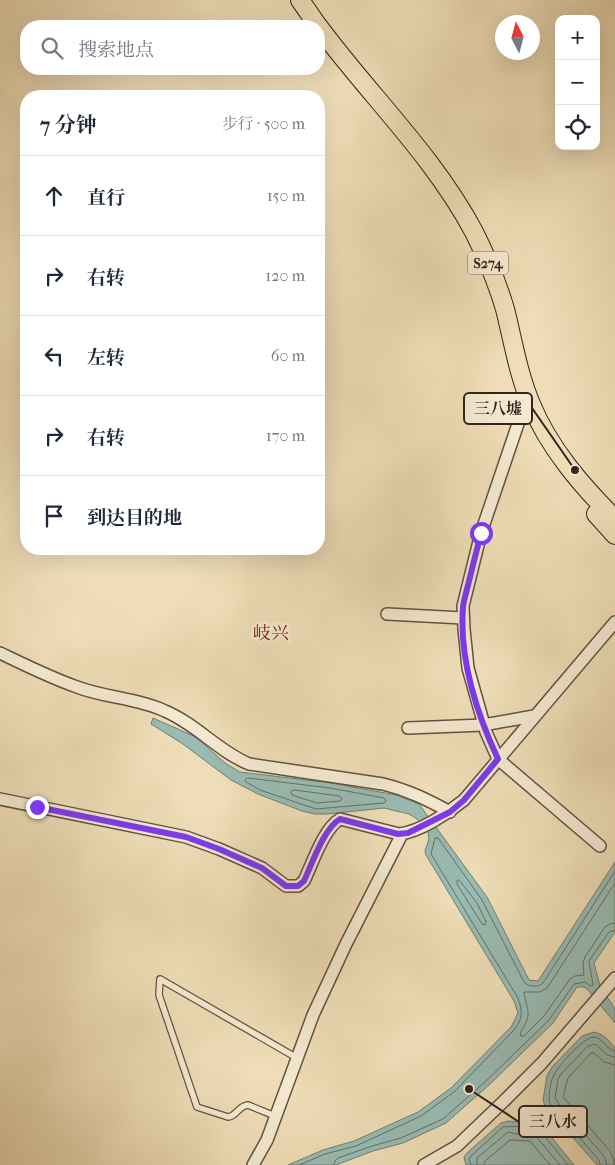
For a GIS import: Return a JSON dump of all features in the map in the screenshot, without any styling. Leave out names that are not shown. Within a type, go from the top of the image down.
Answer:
[{"type":"main road","points":[[288,0],[301,20]]},
{"type":"main road","name":"S274","points":[[300,0],[313,20]]},
{"type":"main road","name":"S274","points":[[325,35],[427,159],[451,194],[472,230],[496,281],[520,374],[536,415],[550,441],[568,465],[615,519]]},
{"type":"main road","name":"S274","points":[[325,52],[418,166],[442,200],[463,235],[486,285],[510,377],[522,412],[533,434],[568,484],[615,535]]},
{"type":"street","points":[[522,412],[481,533],[463,606],[468,668],[484,725],[498,759],[600,846]]},
{"type":"street","points":[[387,614],[463,618]]},
{"type":"street","points":[[0,799],[186,837],[262,868],[279,882],[290,886],[298,886],[304,881],[334,822],[340,819],[402,834],[415,830],[450,812],[464,800],[615,622]]},
{"type":"street","points":[[0,654],[76,687],[136,701],[164,710],[191,725],[231,756],[249,764],[390,786],[420,795],[450,812]]},
{"type":"street","points":[[408,728],[484,725],[534,716]]},
{"type":"street","points":[[253,1165],[267,1140],[313,1015],[402,834]]},
{"type":"street","points":[[424,1165],[456,1146],[503,1102],[542,1063],[615,978]]},
{"type":"lane","points":[[275,1116],[248,1105],[242,1106],[233,1116],[228,1118],[198,1107],[160,995],[160,979],[297,1058]]},
{"type":"water","points":[[153,718],[196,737],[225,763],[240,772],[331,783],[396,795],[419,804],[487,897],[529,980],[538,981],[615,862],[615,932],[594,963],[600,986],[615,1009],[615,1023],[588,990],[584,987],[577,987],[553,1023],[489,1085],[446,1123],[403,1143],[373,1151],[336,1165],[288,1165],[323,1150],[354,1141],[418,1112],[451,1088],[511,1027],[518,1013],[514,1001],[426,855],[425,851],[429,839],[428,831],[417,819],[409,814],[384,808],[327,814],[302,811],[258,794],[231,780],[183,744],[151,724]]},
{"type":"water","points":[[594,1032],[603,1036],[615,1048],[615,1165],[597,1165],[545,1106],[543,1100],[547,1076],[552,1067],[582,1036]]},
{"type":"water","points":[[509,1121],[541,1124],[574,1165],[466,1165],[464,1157],[468,1152],[501,1123]]},
{"type":"place","name":"三八墟","points":[[575,470]]},
{"type":"place","name":"三八水","points":[[469,1089]]},
{"type":"district","name":"岐兴","points":[[271,633]]},
{"type":"route","points":[[37,807],[186,837],[262,868],[286,886],[298,886],[304,881],[326,835],[334,822],[340,819],[398,834],[408,833],[450,812],[464,800],[498,759],[486,732],[472,686],[465,649],[463,606],[481,533]]}]
